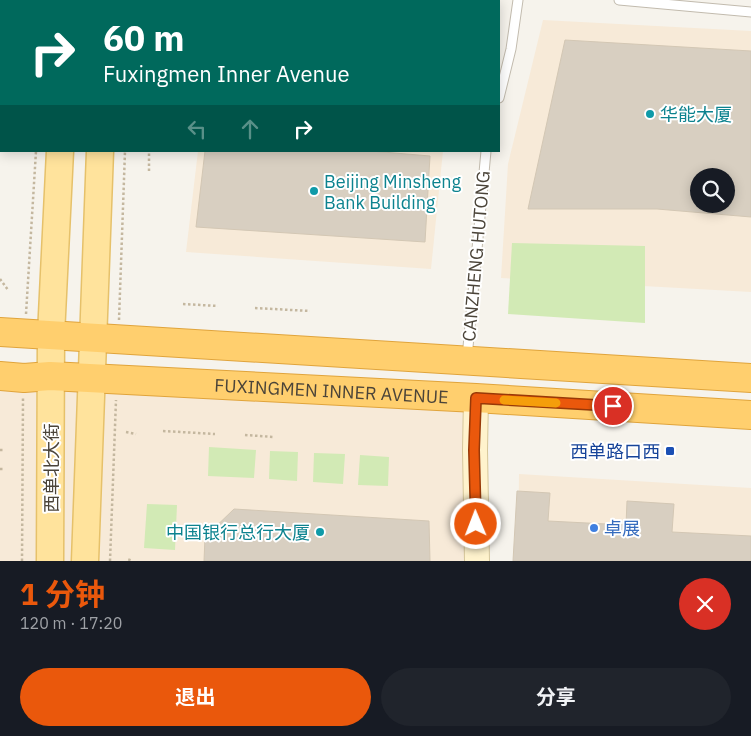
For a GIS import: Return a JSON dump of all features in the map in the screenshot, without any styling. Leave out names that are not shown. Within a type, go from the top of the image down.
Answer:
[{"type":"highway","name":"FUXINGMEN INNER AVENUE","points":[[0,332],[751,378]]},
{"type":"highway","name":"FUXINGMEN INNER AVENUE","points":[[0,376],[92,378],[476,398],[751,415]]},
{"type":"main road","name":"西单北大街","points":[[50,561],[50,376],[60,152]]},
{"type":"main road","name":"西单北大街","points":[[85,561],[100,152]]},
{"type":"street","points":[[476,398],[474,450],[477,561]]},
{"type":"lane","points":[[500,94],[511,49],[518,0]]},
{"type":"lane","points":[[618,0],[751,12]]},
{"type":"lane","name":"CANZHENG HUTONG","points":[[467,361],[469,318],[486,152]]},
{"type":"path","points":[[149,152],[149,171]]},
{"type":"path","points":[[0,280],[8,290]]},
{"type":"path","points":[[183,304],[218,306]]},
{"type":"path","points":[[255,308],[310,311]]},
{"type":"path","points":[[163,431],[215,434]]},
{"type":"path","points":[[126,432],[136,434]]},
{"type":"path","points":[[245,435],[274,437]]},
{"type":"path","points":[[0,450],[5,450]]},
{"type":"shaded area","points":[[543,20],[751,31],[751,292],[501,278],[508,164]]},
{"type":"shaded area","name":"Beijing Minsheng Bank Building","points":[[198,152],[443,152],[431,269],[186,252]]},
{"type":"shaded area","points":[[0,369],[476,398],[479,561],[0,561]]},
{"type":"shaded area","points":[[519,474],[751,488],[751,561],[518,561]]},
{"type":"green space","points":[[512,243],[645,246],[645,323],[508,314]]},
{"type":"green space","points":[[209,447],[256,450],[254,478],[208,476]]},
{"type":"green space","points":[[270,451],[298,452],[297,481],[269,479]]},
{"type":"green space","points":[[314,453],[345,454],[343,484],[313,482]]},
{"type":"green space","points":[[360,455],[389,457],[388,486],[358,485]]},
{"type":"green space","points":[[147,504],[177,505],[175,550],[144,548]]},
{"type":"building","name":"华能大厦","points":[[565,40],[751,51],[751,217],[704,213],[735,213],[735,168],[690,168],[690,212],[657,209],[528,209]]},
{"type":"building","name":"Beijing Minsheng Bank Building","points":[[205,152],[383,152],[430,156],[425,242],[196,227]]},
{"type":"building","name":"卓展","points":[[517,491],[550,493],[548,521],[626,525],[627,501],[674,504],[672,532],[751,536],[751,561],[513,561]]},
{"type":"building","name":"中国银行总行大厦","points":[[234,509],[429,521],[430,561],[204,561],[205,537]]},
{"type":"slow traffic","points":[[504,400],[556,403]]},
{"type":"place","name":"华能大厦","points":[[650,114]]},
{"type":"place","name":"Beijing Minsheng Bank Building","points":[[314,191]]},
{"type":"place","name":"西单路口西","points":[[670,451]]},
{"type":"place","name":"卓展","points":[[594,528]]},
{"type":"place","name":"中国银行总行大厦","points":[[320,532]]},
{"type":"route","points":[[476,524],[474,450],[476,398],[613,406]]}]
